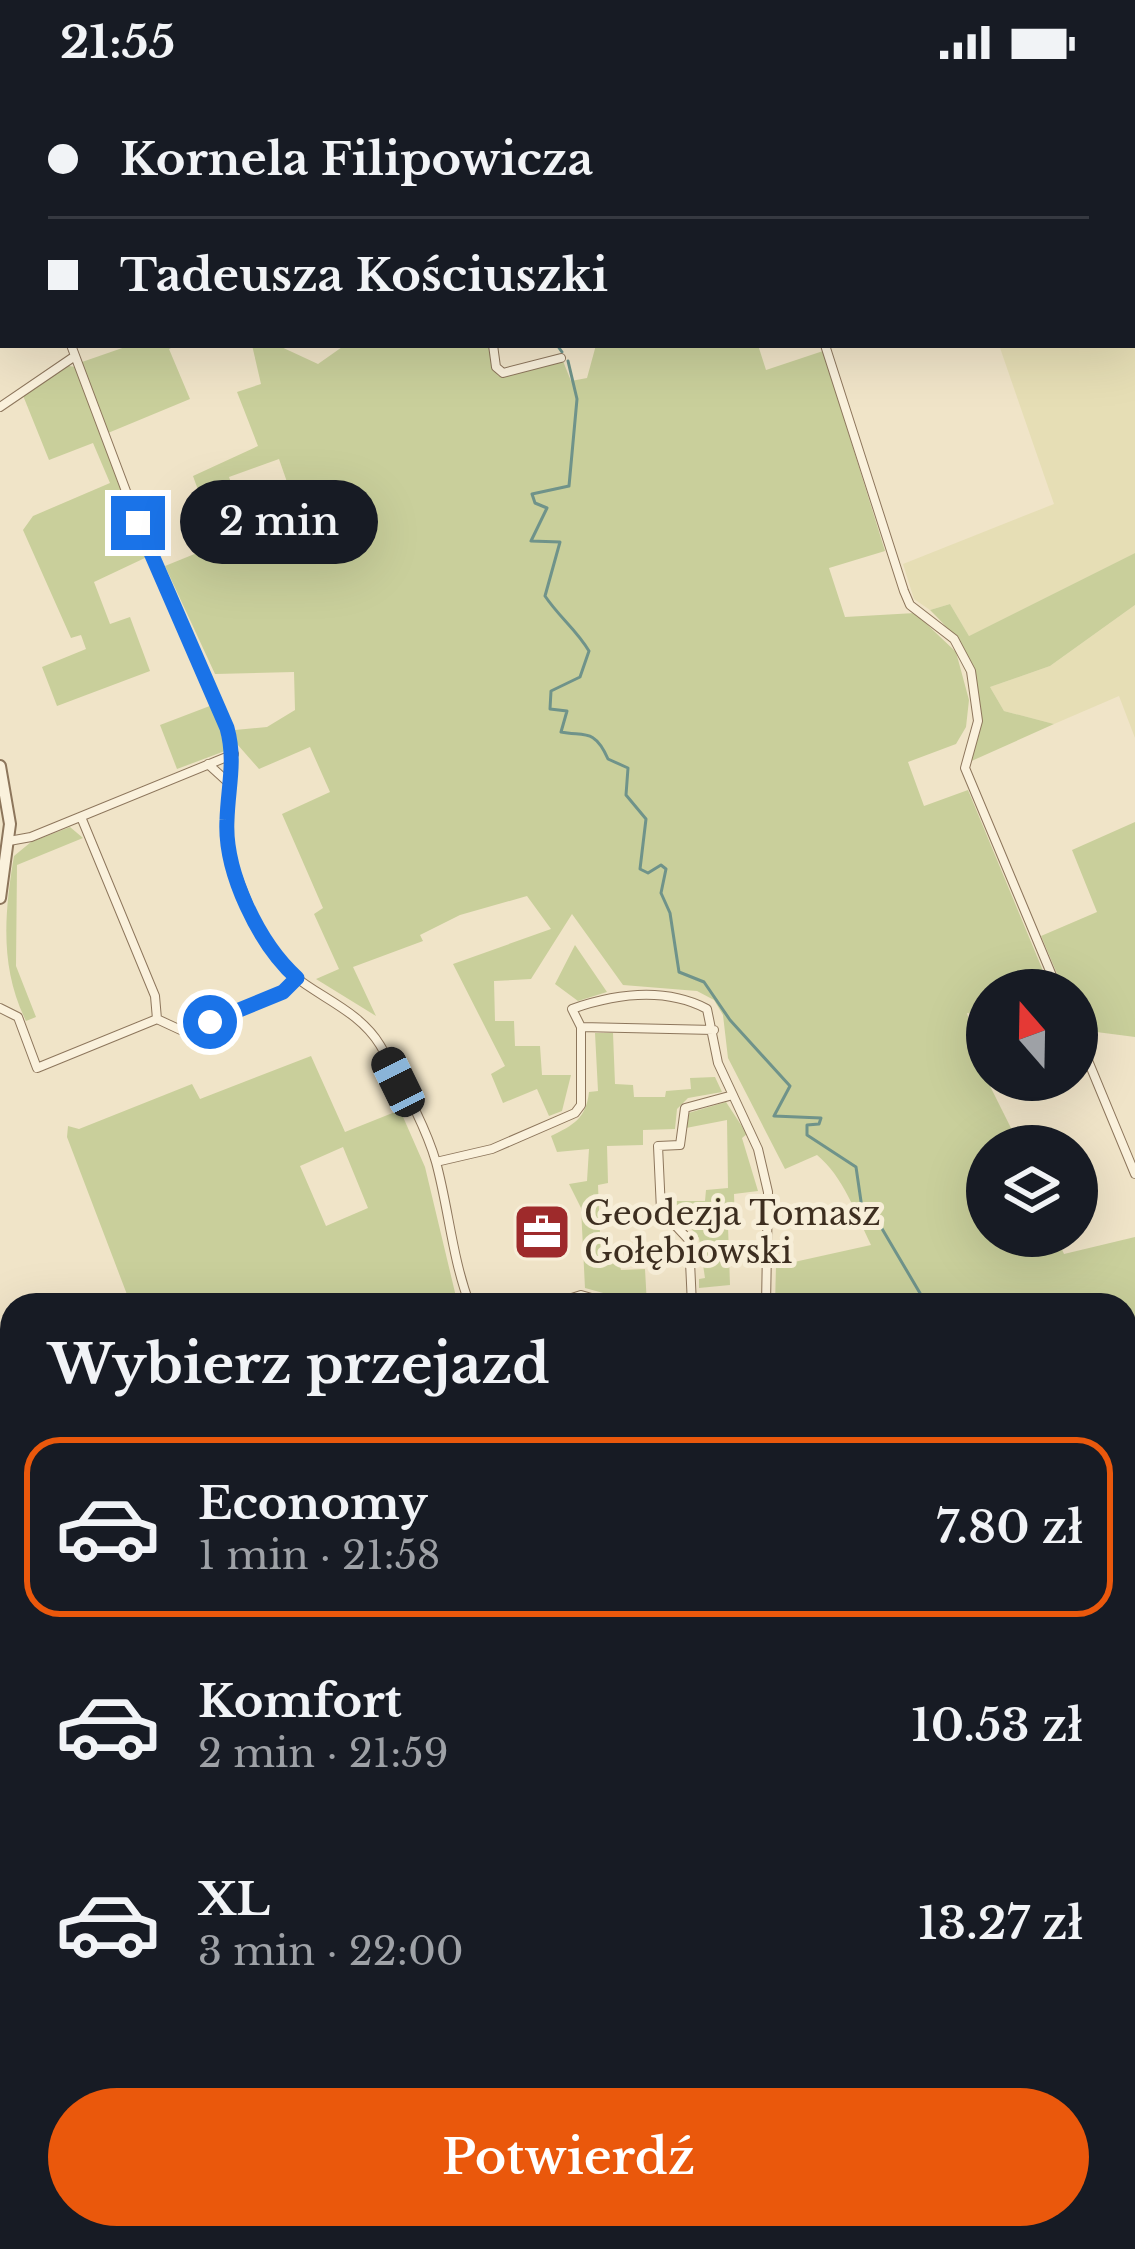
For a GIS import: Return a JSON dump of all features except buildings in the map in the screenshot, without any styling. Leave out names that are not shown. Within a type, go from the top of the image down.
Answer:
[{"type":"street","points":[[72,348],[138,523],[207,675],[234,754],[227,838],[236,873],[274,956],[297,978],[355,1016],[375,1037],[436,1162],[451,1249],[466,1293]]},
{"type":"street","points":[[494,348],[496,367],[503,374],[561,358]]},
{"type":"street","points":[[827,348],[910,605],[955,639],[971,671],[979,721],[964,768],[1049,969]]},
{"type":"street","points":[[0,407],[75,356]]},
{"type":"street","points":[[8,841],[81,817],[234,754]]},
{"type":"street","points":[[207,764],[230,784]]},
{"type":"street","points":[[0,766],[10,811],[0,898]]},
{"type":"street","points":[[81,817],[155,996],[157,1018]]},
{"type":"street","points":[[0,1008],[18,1017],[38,1068],[157,1018],[185,1032],[283,992],[297,978]]},
{"type":"street","points":[[436,1162],[492,1149],[575,1113],[581,1105],[580,1027],[572,1009],[615,994],[688,999],[707,1009],[718,1063],[758,1149],[767,1192],[766,1293]]},
{"type":"street","points":[[580,1027],[714,1030]]},
{"type":"street","points":[[1098,1085],[1135,1174]]},
{"type":"street","points":[[691,1293],[689,1240],[661,1210],[658,1146],[680,1144],[685,1108],[733,1095]]},
{"type":"shaded area","points":[[1000,348],[1135,348],[1135,553],[969,636],[950,604],[930,610],[914,599],[903,564],[1054,504]]},
{"type":"shaded area","points":[[1135,605],[1135,738],[1119,696],[1054,724],[1004,711],[990,687],[1050,666]]},
{"type":"green space","points":[[122,348],[171,348],[190,399],[108,433],[82,362]]},
{"type":"green space","points":[[253,348],[283,348],[318,364],[341,348],[492,348],[498,376],[563,361],[571,381],[587,378],[595,348],[759,348],[766,370],[823,351],[885,551],[829,568],[845,617],[915,613],[956,652],[969,700],[966,727],[956,744],[908,762],[924,806],[968,790],[1042,969],[966,969],[966,1101],[998,1101],[1010,1125],[966,1125],[966,1257],[1098,1257],[1098,1246],[1135,1237],[1135,1293],[775,1293],[776,1266],[871,1245],[848,1196],[817,1155],[785,1169],[728,1058],[723,1015],[714,1000],[697,991],[623,985],[572,914],[531,979],[494,981],[495,1021],[514,1021],[515,1046],[540,1046],[542,1075],[571,1075],[562,1111],[549,1116],[537,1089],[503,1103],[491,1074],[505,1066],[453,964],[551,929],[527,896],[460,915],[420,935],[423,941],[353,967],[376,1016],[316,979],[339,969],[314,914],[323,908],[282,814],[330,792],[310,747],[259,769],[237,744],[235,730],[267,727],[295,710],[294,672],[215,674],[165,566],[273,522],[277,531],[301,522],[279,459],[229,477],[247,524],[215,537],[193,476],[258,446],[237,392],[261,384]]},
{"type":"green space","points":[[64,365],[75,367],[147,557],[94,582],[110,624],[130,617],[150,671],[57,706],[42,667],[86,649],[81,635],[71,638],[23,530],[33,516],[110,483],[93,443],[49,460],[22,393]]},
{"type":"green space","points":[[1135,553],[1135,605],[1050,666],[990,687],[1004,711],[1054,724],[967,763],[975,716],[974,679],[961,646],[930,610],[950,604],[969,636]]},
{"type":"green space","points":[[215,704],[225,751],[177,769],[160,725]]},
{"type":"green space","points":[[1135,822],[1135,1037],[1098,1032],[1098,969],[1055,969],[1041,936],[1097,912],[1072,850]]},
{"type":"green space","points":[[70,827],[83,838],[17,865],[16,966],[36,1017],[26,1021],[12,981],[6,941],[14,856],[31,842]]},
{"type":"green space","points":[[575,945],[607,992],[578,1001],[555,984]]},
{"type":"green space","points":[[595,1033],[613,1033],[615,1084],[633,1085],[634,1097],[665,1097],[666,1091],[691,1089],[690,1078],[715,1077],[722,1092],[688,1098],[677,1109],[675,1129],[643,1130],[643,1145],[607,1146],[608,1183],[598,1185],[601,1260],[619,1260],[621,1270],[645,1269],[646,1293],[585,1288],[581,1208],[569,1184],[587,1181],[589,1149],[557,1152],[551,1136],[577,1120],[589,1092],[598,1091]]},
{"type":"green space","points":[[311,1056],[345,1132],[400,1110],[425,1167],[455,1293],[126,1293],[67,1137],[68,1126],[79,1129],[192,1084],[200,1099]],"holes":[[[343,1147],[368,1208],[326,1226],[300,1166]]]},
{"type":"green space","points":[[726,1102],[747,1134],[742,1138],[758,1191],[734,1194],[735,1225],[728,1226],[730,1285],[699,1288],[699,1279],[705,1278],[699,1238],[668,1201],[705,1201],[706,1190],[728,1188],[727,1120],[686,1128],[685,1114]]},
{"type":"waterway","points":[[559,348],[562,352]]},
{"type":"waterway","points":[[568,361],[577,399],[569,486],[532,494],[535,503],[547,508],[531,541],[560,542],[545,596],[589,651],[580,677],[551,691],[550,709],[567,711],[561,732],[593,738],[608,759],[628,768],[626,795],[646,819],[640,869],[648,873],[661,865],[666,869],[661,893],[670,913],[679,972],[704,982],[730,1020],[790,1086],[774,1116],[821,1118],[819,1124],[807,1125],[807,1135],[856,1167],[863,1215],[881,1227],[920,1293]]},
{"type":"place","name":"Geodezja Tomasz Gołębiowski","points":[[542,1232]]},
{"type":"route","points":[[138,523],[227,728],[234,754],[227,838],[236,873],[274,956],[297,978],[283,992],[210,1022]]}]
